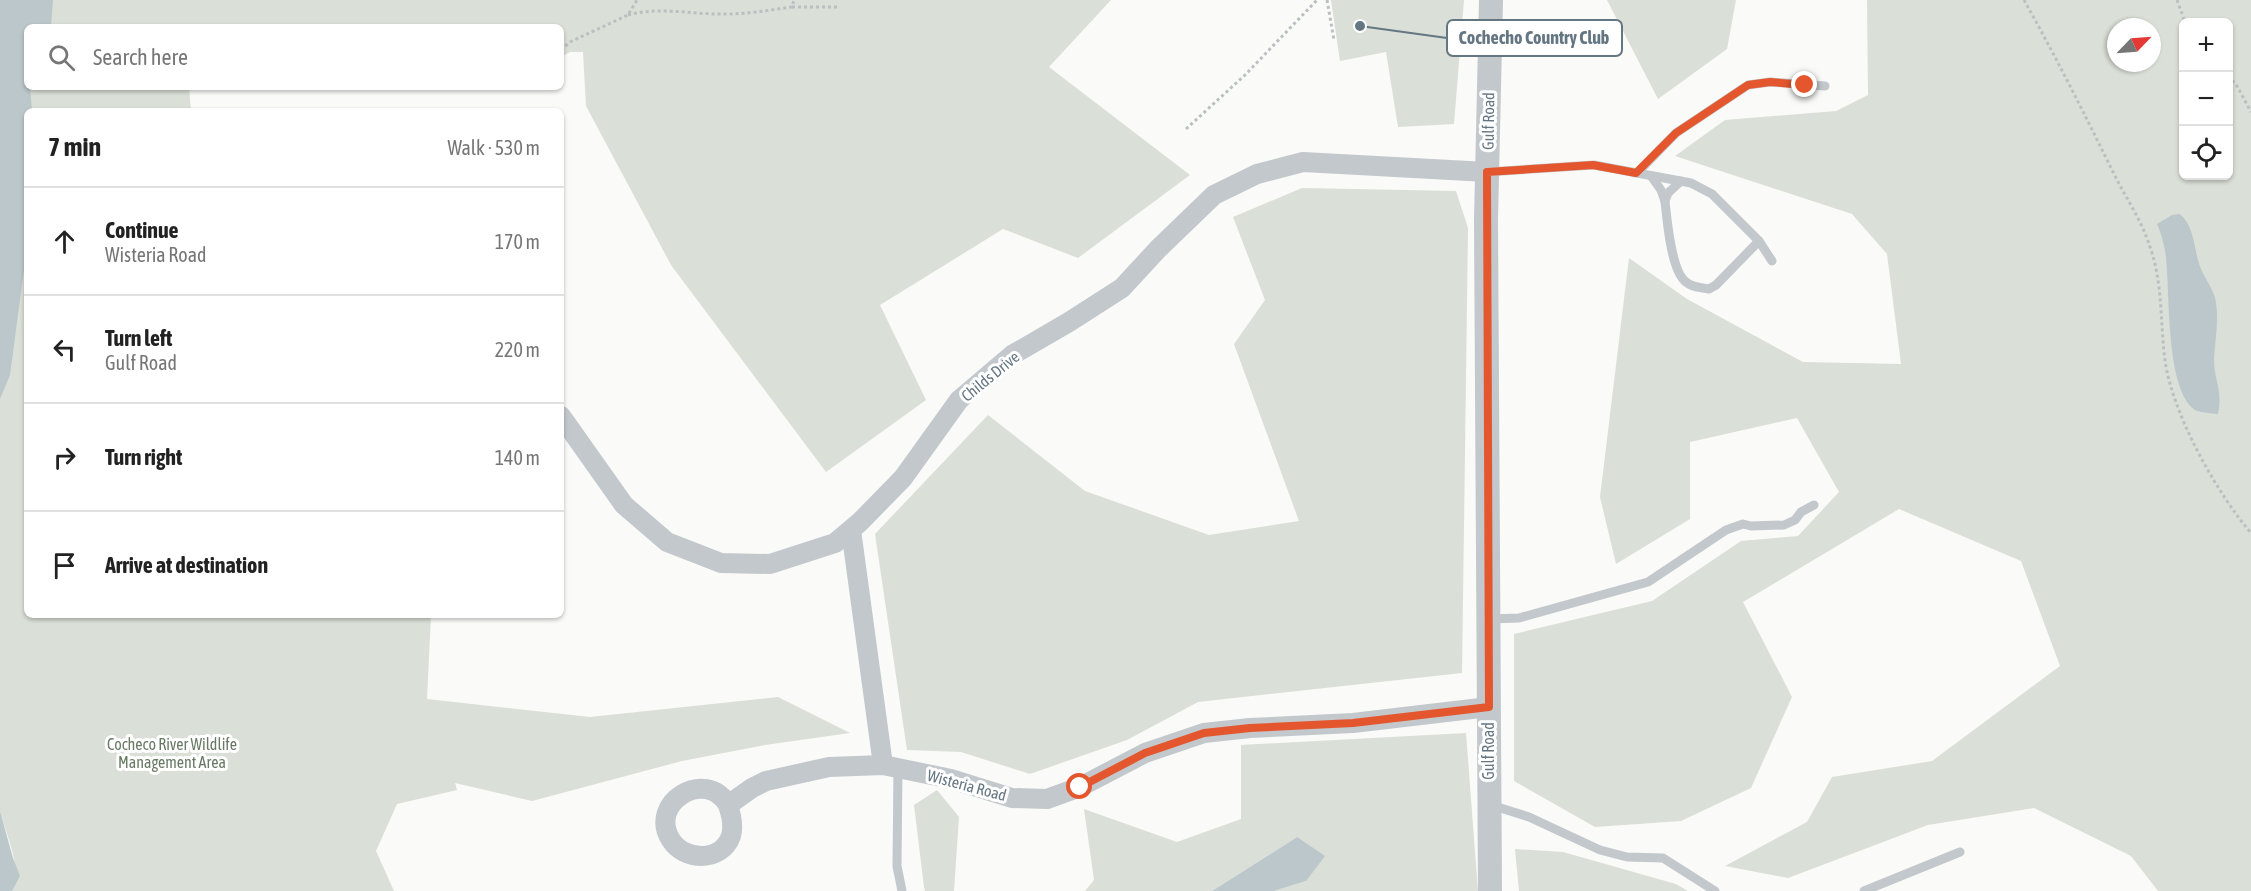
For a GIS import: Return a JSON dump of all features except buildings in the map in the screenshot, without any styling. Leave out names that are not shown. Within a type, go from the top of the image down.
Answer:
[{"type":"street","name":"Gulf Road","points":[[1490,891],[1487,619],[1487,172],[1491,0]]},
{"type":"street","name":"Childs Drive","points":[[564,420],[624,505],[667,543],[721,563],[770,564],[835,543],[850,531],[903,478],[959,400],[1012,355],[1122,288],[1158,249],[1215,195],[1257,174],[1303,162],[1487,172]]},
{"type":"street","points":[[850,531],[891,766]]},
{"type":"street","name":"Wisteria Road","points":[[728,804],[766,781],[829,767],[891,766],[951,779],[1012,798],[1047,799],[1080,787],[1145,753],[1204,733],[1250,728],[1353,723],[1489,707]]},
{"type":"lane","points":[[1636,173],[1676,133],[1748,85],[1770,82],[1825,86]]},
{"type":"lane","points":[[1487,172],[1593,165],[1691,183],[1712,194],[1759,241],[1772,261]]},
{"type":"lane","points":[[1651,176],[1661,190],[1665,201],[1673,256],[1684,281],[1709,289],[1716,285],[1759,241]]},
{"type":"lane","points":[[1665,201],[1668,193],[1682,181]]},
{"type":"lane","points":[[1487,619],[1518,618],[1648,582],[1726,530],[1743,524],[1751,526],[1784,525],[1795,520],[1801,512],[1814,505]]},
{"type":"lane","points":[[891,766],[897,866],[902,891]]},
{"type":"lane","points":[[1488,805],[1529,818],[1600,850],[1626,857],[1664,858],[1715,891]]},
{"type":"lane","points":[[1864,891],[1960,852]]},
{"type":"path","points":[[628,15],[637,0]]},
{"type":"path","points":[[792,7],[794,0]]},
{"type":"path","points":[[1186,129],[1245,75],[1317,0]]},
{"type":"path","points":[[1327,0],[1334,40]]},
{"type":"path","points":[[2024,0],[2062,67],[2144,231],[2156,267],[2165,360],[2177,405],[2211,473],[2251,533]]},
{"type":"path","points":[[2177,0],[2184,18]]},
{"type":"path","points":[[564,47],[570,42],[628,15],[657,10],[726,14],[792,7],[837,7]]},
{"type":"path","points":[[2233,81],[2251,112]]},
{"type":"green space","points":[[44,0],[1111,0],[1049,67],[1190,175],[1078,258],[1003,229],[880,305],[926,400],[826,472],[671,265],[586,106],[583,52],[570,52],[564,55],[564,24],[42,24]]},
{"type":"green space","points":[[1331,0],[1464,0],[1454,124],[1398,127],[1386,52],[1340,61]]},
{"type":"green space","points":[[1607,0],[1736,0],[1727,49],[1658,99]]},
{"type":"green space","points":[[1867,0],[2251,0],[2251,891],[2158,891],[2131,856],[2034,808],[1928,825],[1788,878],[1725,866],[1807,822],[1832,777],[1932,761],[2060,666],[2021,561],[1899,509],[1743,602],[1792,697],[1751,788],[1681,821],[1595,827],[1514,781],[1514,634],[1652,601],[1741,541],[1798,536],[1839,492],[1797,418],[1690,442],[1690,519],[1616,564],[1600,497],[1629,258],[1687,299],[1803,362],[1901,364],[1887,254],[1852,214],[1675,156],[1725,120],[1836,111],[1868,95]]},
{"type":"green space","points":[[27,90],[189,90],[191,108],[27,108]]},
{"type":"green space","points":[[1302,188],[1456,191],[1468,228],[1462,673],[1198,702],[1127,740],[1030,774],[961,752],[907,750],[875,534],[988,415],[1085,491],[1209,535],[1299,521],[1234,344],[1265,300],[1233,217]]},
{"type":"green space","name":"Cocheco River Wildlife Management Area","points":[[24,218],[24,618],[431,618],[427,699],[590,717],[778,697],[850,733],[765,745],[682,761],[532,801],[455,783],[457,790],[397,804],[376,851],[394,891],[12,891],[16,873],[15,863],[0,811],[0,399],[4,388]]},
{"type":"green space","points":[[1466,733],[1478,891],[1274,891],[1306,881],[1297,837],[1212,891],[1085,891],[1094,880],[1084,809],[1177,842],[1241,819],[1241,745]]},
{"type":"green space","points":[[937,790],[959,817],[954,891],[925,891],[924,887],[914,805]]},
{"type":"green space","points":[[1515,849],[1563,852],[1676,884],[1688,891],[1519,891]]},
{"type":"shaded area","points":[[0,0],[53,0],[51,24],[24,24],[24,90],[30,90],[32,108],[24,108],[24,270],[10,375],[0,399]]},
{"type":"shaded area","points":[[2179,214],[2188,225],[2201,269],[2215,299],[2217,324],[2214,367],[2219,391],[2218,414],[2195,410],[2185,398],[2173,359],[2165,250],[2157,224],[2172,215]]},
{"type":"shaded area","points":[[0,811],[20,876],[12,891],[0,891]]},
{"type":"shaded area","points":[[1297,837],[1325,856],[1306,881],[1274,891],[1212,891]]},
{"type":"place","name":"Cochecho Country Club","points":[[1360,26]]},
{"type":"route","points":[[1080,787],[1145,753],[1204,733],[1250,728],[1353,723],[1489,707],[1487,172],[1593,165],[1636,173],[1676,133],[1748,85],[1770,82],[1805,85]]}]
